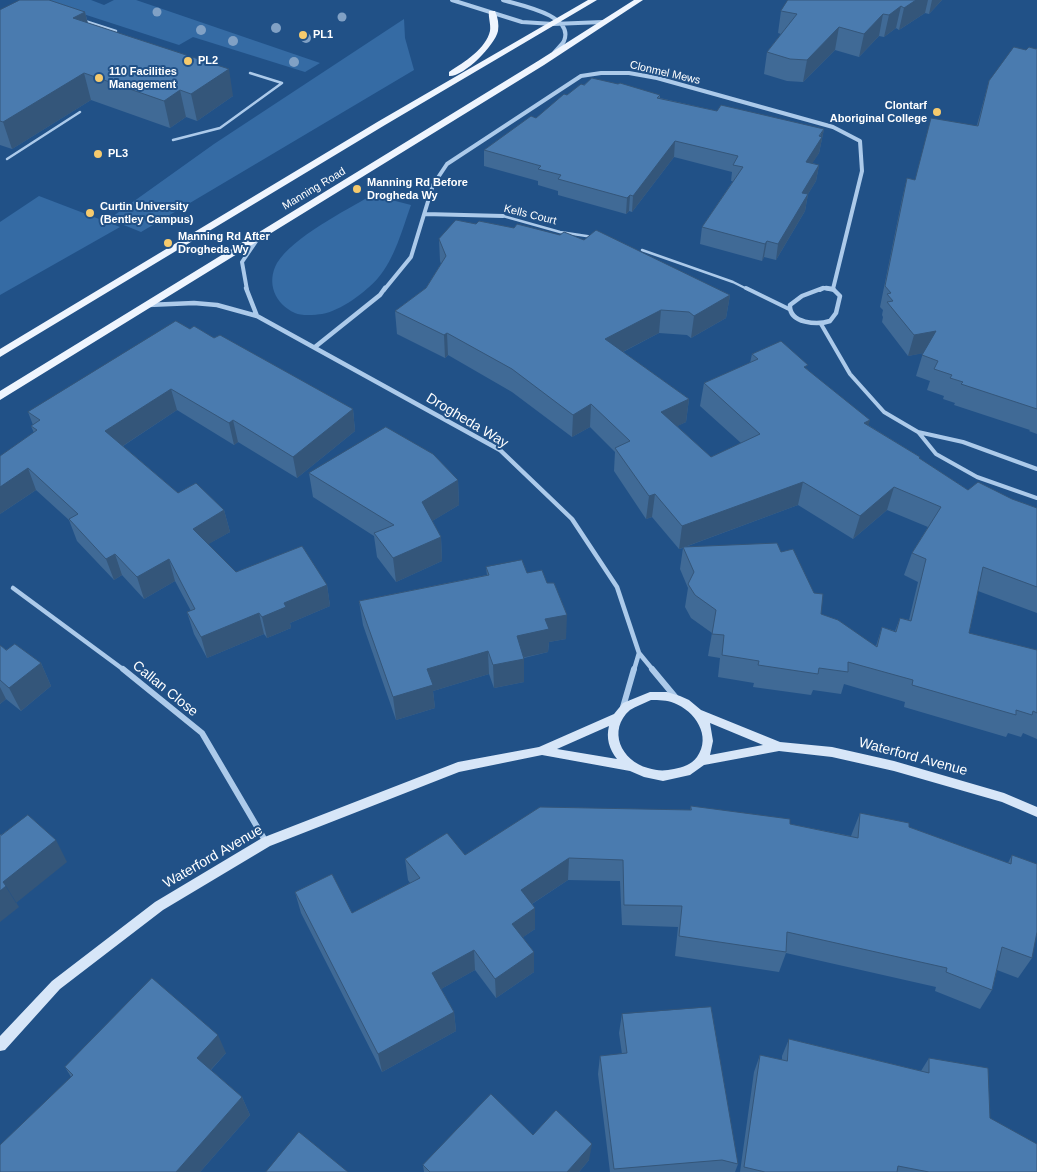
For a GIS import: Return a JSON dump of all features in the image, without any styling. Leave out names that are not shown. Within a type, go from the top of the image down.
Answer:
[{"type":"main road","name":"Manning Road","points":[[0,354],[382,123],[559,23],[593,0]]},
{"type":"main road","name":"Manning Road","points":[[0,396],[145,305],[542,63],[639,0]]},
{"type":"main road","points":[[382,123],[437,83],[466,65],[483,49],[494,32],[495,22],[492,13]]},
{"type":"street","points":[[452,0],[522,22],[603,22]]},
{"type":"street","points":[[503,0],[538,11],[559,23],[566,31],[565,39],[556,51],[542,63]]},
{"type":"street","name":"Clonmel Mews","points":[[315,347],[380,295],[411,257],[433,185],[447,164],[581,76],[596,73],[629,72],[833,127],[860,141],[862,171],[833,289],[840,296],[835,315],[830,321],[821,324]]},
{"type":"street","name":"Kells Court","points":[[425,214],[503,216]]},
{"type":"street","points":[[258,316],[244,282],[242,262],[262,234]]},
{"type":"street","points":[[821,324],[800,321],[795,318],[789,309],[790,304],[796,299],[824,288],[833,289]]},
{"type":"street","name":"Drogheda Way","points":[[145,305],[194,303],[217,305],[258,316],[500,450],[572,519],[617,587],[639,653],[677,699]]},
{"type":"street","name":"Callan Close","points":[[13,588],[104,654],[202,733],[266,842]]},
{"type":"street","points":[[624,707],[639,653]]},
{"type":"street","points":[[650,696],[664,696],[677,699],[699,714],[706,725],[709,737],[707,750],[701,761],[690,770],[675,776],[659,776],[644,773],[630,766],[619,756],[613,743],[612,730],[615,718],[624,707],[636,700],[650,696]]},
{"type":"street","name":"Waterford Avenue","points":[[699,714],[778,747]]},
{"type":"street","name":"Waterford Avenue","points":[[0,1045],[56,985],[159,906],[266,842],[458,767],[541,750],[615,718]]},
{"type":"street","name":"Waterford Avenue","points":[[701,761],[778,747],[832,752],[894,766],[1004,798],[1037,812]]},
{"type":"street","name":"Waterford Avenue","points":[[541,750],[630,766]]},
{"type":"lane","points":[[81,19],[116,30]]},
{"type":"lane","points":[[173,140],[220,128],[282,83],[250,73]]},
{"type":"lane","points":[[7,158],[80,112]]},
{"type":"lane","name":"Kells Court","points":[[503,216],[560,232],[601,239]]},
{"type":"lane","points":[[642,250],[733,282],[789,309]]},
{"type":"lane","points":[[821,324],[850,374],[884,412],[918,432],[963,442],[1037,468]]},
{"type":"lane","points":[[918,432],[936,454],[977,477],[1037,498]]},
{"type":"shaded area","points":[[40,0],[91,0],[104,5],[114,0],[136,0],[320,63],[305,72],[193,37],[179,45]]},
{"type":"shaded area","points":[[404,19],[405,38],[414,70],[141,232],[109,219],[214,144]]},
{"type":"shaded area","points":[[372,195],[411,205],[398,243],[384,270],[360,295],[337,309],[319,314],[304,315],[288,309],[274,292],[272,278],[277,263],[285,253],[307,234]]},
{"type":"shaded area","points":[[39,196],[120,227],[0,295],[0,222]]},
{"type":"building","points":[[20,0],[49,0],[85,12],[73,18],[229,69],[191,94],[180,90],[164,101],[84,73],[3,122],[0,121],[0,10]]},
{"type":"building","points":[[788,0],[916,0],[904,8],[901,6],[889,15],[883,14],[864,34],[839,27],[807,60],[790,59],[767,52],[797,14],[781,11]]},
{"type":"building","points":[[1014,47],[1026,50],[1029,47],[1037,48],[1037,409],[961,384],[963,382],[950,378],[952,375],[934,369],[938,361],[922,355],[936,331],[914,335],[887,302],[893,301],[887,294],[891,293],[885,286],[907,178],[915,180],[931,118],[978,126],[989,81]]},
{"type":"building","points":[[592,78],[620,83],[660,95],[657,98],[717,111],[721,105],[824,129],[819,136],[822,137],[806,162],[819,165],[802,193],[808,194],[778,244],[767,241],[765,244],[702,227],[743,167],[733,165],[738,156],[675,141],[633,196],[630,195],[627,198],[558,179],[561,175],[538,169],[541,166],[484,150],[531,116],[536,118],[564,94],[567,95]]},
{"type":"building","points":[[456,220],[476,224],[479,221],[514,228],[517,224],[560,235],[564,232],[584,240],[596,230],[730,295],[694,316],[689,312],[661,310],[605,339],[689,399],[661,412],[711,457],[760,434],[704,383],[758,359],[752,354],[781,341],[808,365],[804,367],[870,420],[864,423],[920,457],[968,490],[978,482],[1012,499],[1037,508],[1037,587],[983,567],[969,633],[1037,650],[1037,713],[1033,711],[1032,715],[1016,710],[1016,715],[912,685],[913,680],[848,662],[848,672],[819,668],[818,674],[758,665],[759,661],[722,655],[724,635],[712,634],[716,610],[695,595],[688,584],[694,572],[683,547],[777,543],[781,552],[793,549],[814,593],[823,594],[821,614],[838,620],[877,647],[882,627],[896,632],[900,618],[911,621],[926,559],[912,553],[941,507],[894,487],[860,516],[803,482],[682,526],[655,494],[649,496],[615,448],[630,441],[591,404],[573,415],[512,369],[447,333],[444,335],[395,311],[426,288],[446,256],[439,239]]},
{"type":"building","points":[[176,321],[190,329],[194,326],[214,338],[220,335],[353,409],[293,457],[233,420],[229,423],[171,389],[105,431],[178,493],[196,483],[224,510],[193,529],[236,572],[302,546],[327,585],[284,603],[286,607],[262,617],[259,613],[201,637],[187,612],[195,609],[169,559],[137,577],[115,554],[106,559],[69,519],[78,514],[28,468],[0,487],[0,456],[37,430],[31,426],[40,420],[28,412]]},
{"type":"building","points":[[386,427],[433,454],[458,480],[422,502],[441,537],[393,558],[374,533],[394,525],[309,473]]},
{"type":"building","points":[[522,560],[527,573],[542,570],[547,583],[554,583],[567,615],[545,619],[549,629],[517,636],[524,659],[493,665],[488,651],[427,669],[433,685],[393,697],[359,601],[489,575],[486,567]]},
{"type":"building","points":[[15,644],[41,663],[9,688],[0,680],[0,645],[6,650]]},
{"type":"building","points":[[691,806],[790,819],[790,824],[858,838],[860,813],[909,823],[909,827],[1011,864],[1012,855],[1037,864],[1037,932],[1032,958],[1002,947],[992,990],[946,972],[947,968],[787,932],[786,952],[679,936],[682,906],[624,905],[623,860],[569,858],[521,890],[535,908],[512,924],[534,952],[495,979],[474,950],[432,973],[454,1012],[378,1054],[295,892],[332,874],[352,913],[420,878],[405,859],[447,833],[465,855],[540,807],[691,810]]},
{"type":"building","points":[[28,815],[56,840],[3,882],[6,886],[0,891],[0,834]]},
{"type":"building","points":[[152,978],[218,1035],[197,1058],[242,1097],[176,1172],[0,1172],[0,1145],[73,1075],[65,1067]]},
{"type":"building","points":[[711,1007],[738,1164],[722,1160],[614,1169],[600,1056],[627,1053],[622,1014]]},
{"type":"building","points":[[789,1039],[929,1073],[929,1058],[988,1068],[990,1118],[1037,1144],[1037,1172],[929,1172],[898,1166],[897,1172],[765,1172],[744,1167],[760,1055],[787,1061]]},
{"type":"building","points":[[491,1094],[533,1135],[556,1110],[592,1144],[567,1172],[430,1172],[423,1165]]},
{"type":"building","points":[[299,1132],[348,1172],[266,1172]]},
{"type":"place","name":"PL1","points":[[303,35]]},
{"type":"place","name":"PL2","points":[[188,61]]},
{"type":"place","name":"110 Facilities Management","points":[[99,78]]},
{"type":"place","name":"Clontarf Aboriginal College","points":[[937,112]]},
{"type":"place","name":"PL3","points":[[98,154]]},
{"type":"place","name":"Manning Rd Before Drogheda Wy","points":[[357,189]]},
{"type":"place","name":"Curtin University (Bentley Campus)","points":[[90,213]]},
{"type":"place","name":"Manning Rd After Drogheda Wy","points":[[168,243]]}]
